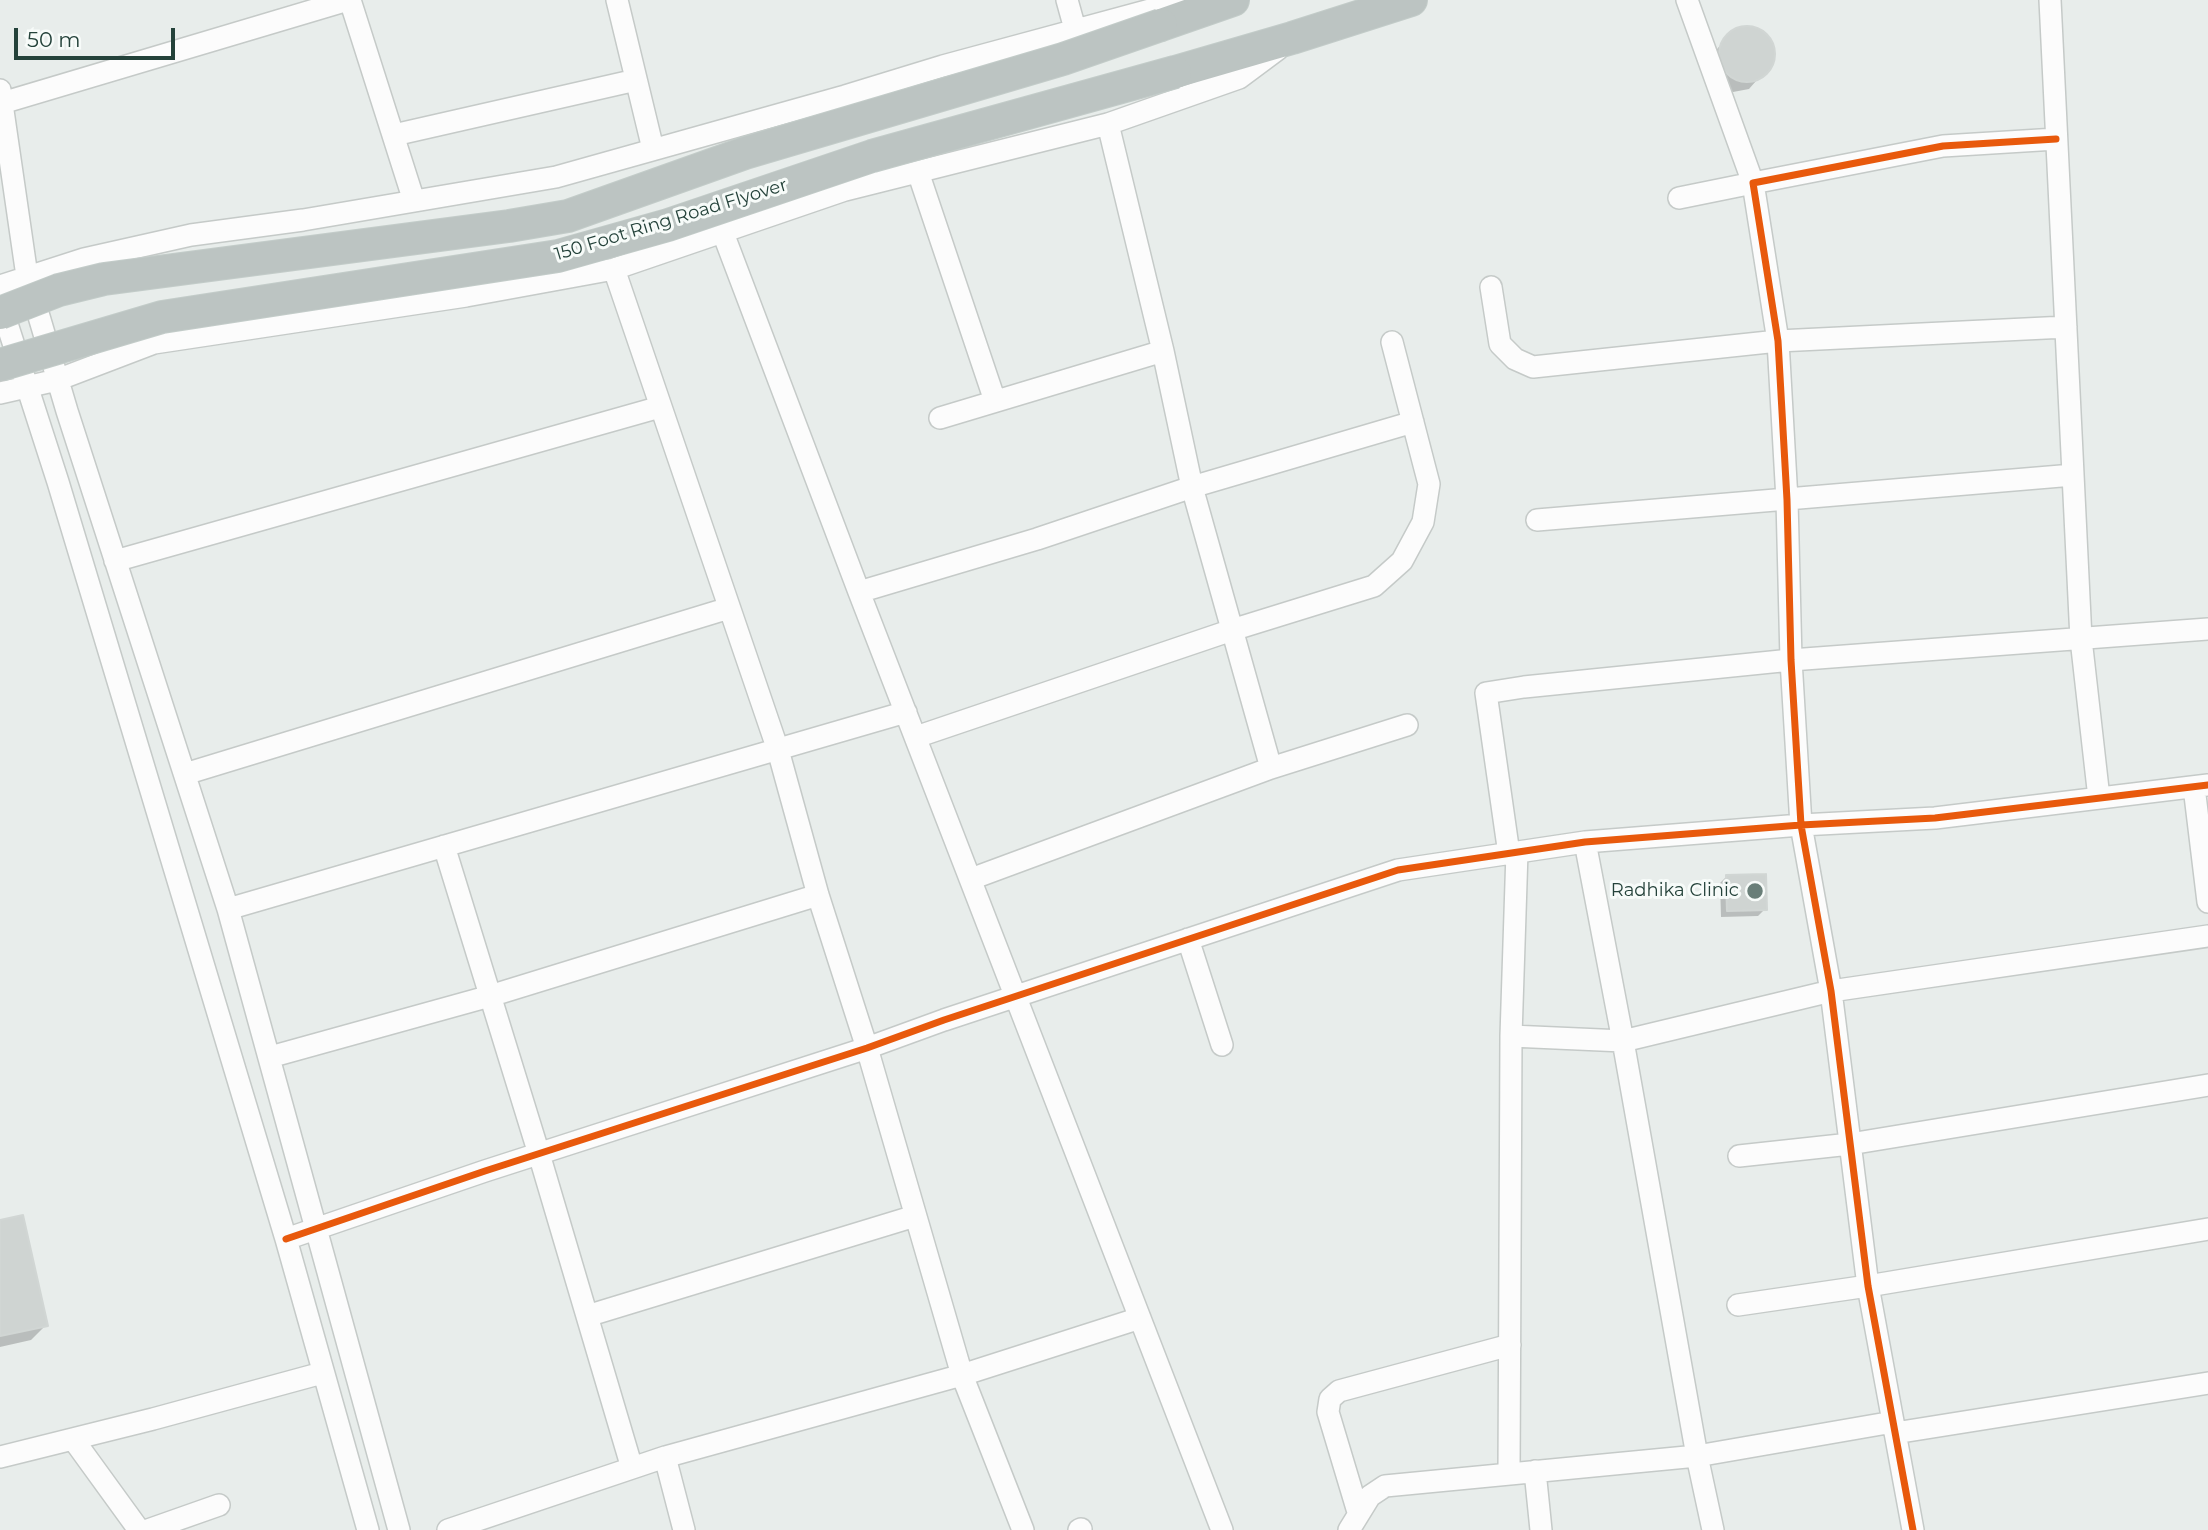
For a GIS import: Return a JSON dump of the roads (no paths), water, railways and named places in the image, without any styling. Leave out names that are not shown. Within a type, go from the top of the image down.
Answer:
[{"type":"highway","name":"150 Foot Ring Road Flyover","points":[[0,313],[59,290],[104,279],[568,216],[745,153],[1063,59],[1233,0]]},
{"type":"highway","name":"150 Foot Ring Road Flyover","points":[[0,365],[162,317],[558,257],[668,225],[872,156],[1175,72],[1411,0]]},
{"type":"street","points":[[399,1530],[228,909],[57,380],[27,276],[1,97],[349,0],[415,201]]},
{"type":"street","points":[[617,0],[653,149]]},
{"type":"street","points":[[1067,0],[1075,29]]},
{"type":"street","points":[[0,286],[85,259],[191,235],[303,220],[556,177],[1075,29],[1187,0]]},
{"type":"street","points":[[1687,0],[1753,183],[1778,341],[1787,500],[1791,660],[1801,825],[1830,991],[1868,1286],[1913,1530]]},
{"type":"street","points":[[2050,0],[2081,639],[2099,798]]},
{"type":"street","points":[[0,393],[57,380],[154,343],[466,296],[614,269],[845,190],[1108,124],[1239,78],[1292,38]]},
{"type":"street","points":[[394,135],[636,80]]},
{"type":"street","points":[[1108,124],[1163,351],[1192,487],[1271,768]]},
{"type":"street","points":[[1679,198],[1944,146],[2056,139]]},
{"type":"street","points":[[918,172],[995,401]]},
{"type":"street","points":[[723,233],[1222,1530]]},
{"type":"street","points":[[614,269],[778,750],[818,895],[867,1048],[962,1375],[1023,1530]]},
{"type":"street","points":[[1491,287],[1500,344],[1515,359],[1533,366],[1778,341],[2066,327]]},
{"type":"street","points":[[0,302],[58,482],[286,1239],[368,1530]]},
{"type":"street","points":[[916,737],[1232,630],[1374,586],[1402,561],[1423,522],[1429,484],[1392,342]]},
{"type":"street","points":[[940,418],[1163,351]]},
{"type":"street","points":[[116,561],[660,407]]},
{"type":"street","points":[[859,592],[1037,539],[1192,487],[1413,422]]},
{"type":"street","points":[[1537,520],[2073,475]]},
{"type":"street","points":[[185,774],[729,608]]},
{"type":"street","points":[[1509,1474],[1513,853],[1486,693],[1791,660],[2208,629]]},
{"type":"street","points":[[228,909],[906,712]]},
{"type":"street","points":[[971,879],[1271,768],[1407,725]]},
{"type":"street","points":[[286,1239],[1398,870],[1585,842],[1801,825],[1935,818],[2201,786],[2208,902]]},
{"type":"street","points":[[1585,842],[1696,1456],[1713,1530]]},
{"type":"street","points":[[444,846],[632,1468]]},
{"type":"street","points":[[270,1057],[490,996],[818,895]]},
{"type":"street","points":[[1511,1036],[1623,1041],[1830,991],[2208,936]]},
{"type":"street","points":[[1188,939],[1222,1045]]},
{"type":"street","points":[[1739,1156],[1850,1144],[2208,1086]]},
{"type":"street","points":[[587,1316],[915,1216]]},
{"type":"street","points":[[1738,1305],[2208,1229]]},
{"type":"street","points":[[448,1530],[665,1457],[962,1375],[1140,1318]]},
{"type":"street","points":[[1353,1521],[1328,1412],[1331,1399],[1339,1391],[1510,1345]]},
{"type":"street","points":[[0,1457],[322,1373]]},
{"type":"street","points":[[1353,1521],[1370,1496],[1385,1486],[1696,1456],[2208,1383]]},
{"type":"street","points":[[73,1439],[139,1530]]},
{"type":"street","points":[[665,1457],[684,1530]]},
{"type":"street","points":[[1535,1471],[1541,1530]]},
{"type":"street","points":[[148,1530],[219,1505]]},
{"type":"place","name":"Radhika Clinic","points":[[1755,891]]}]
